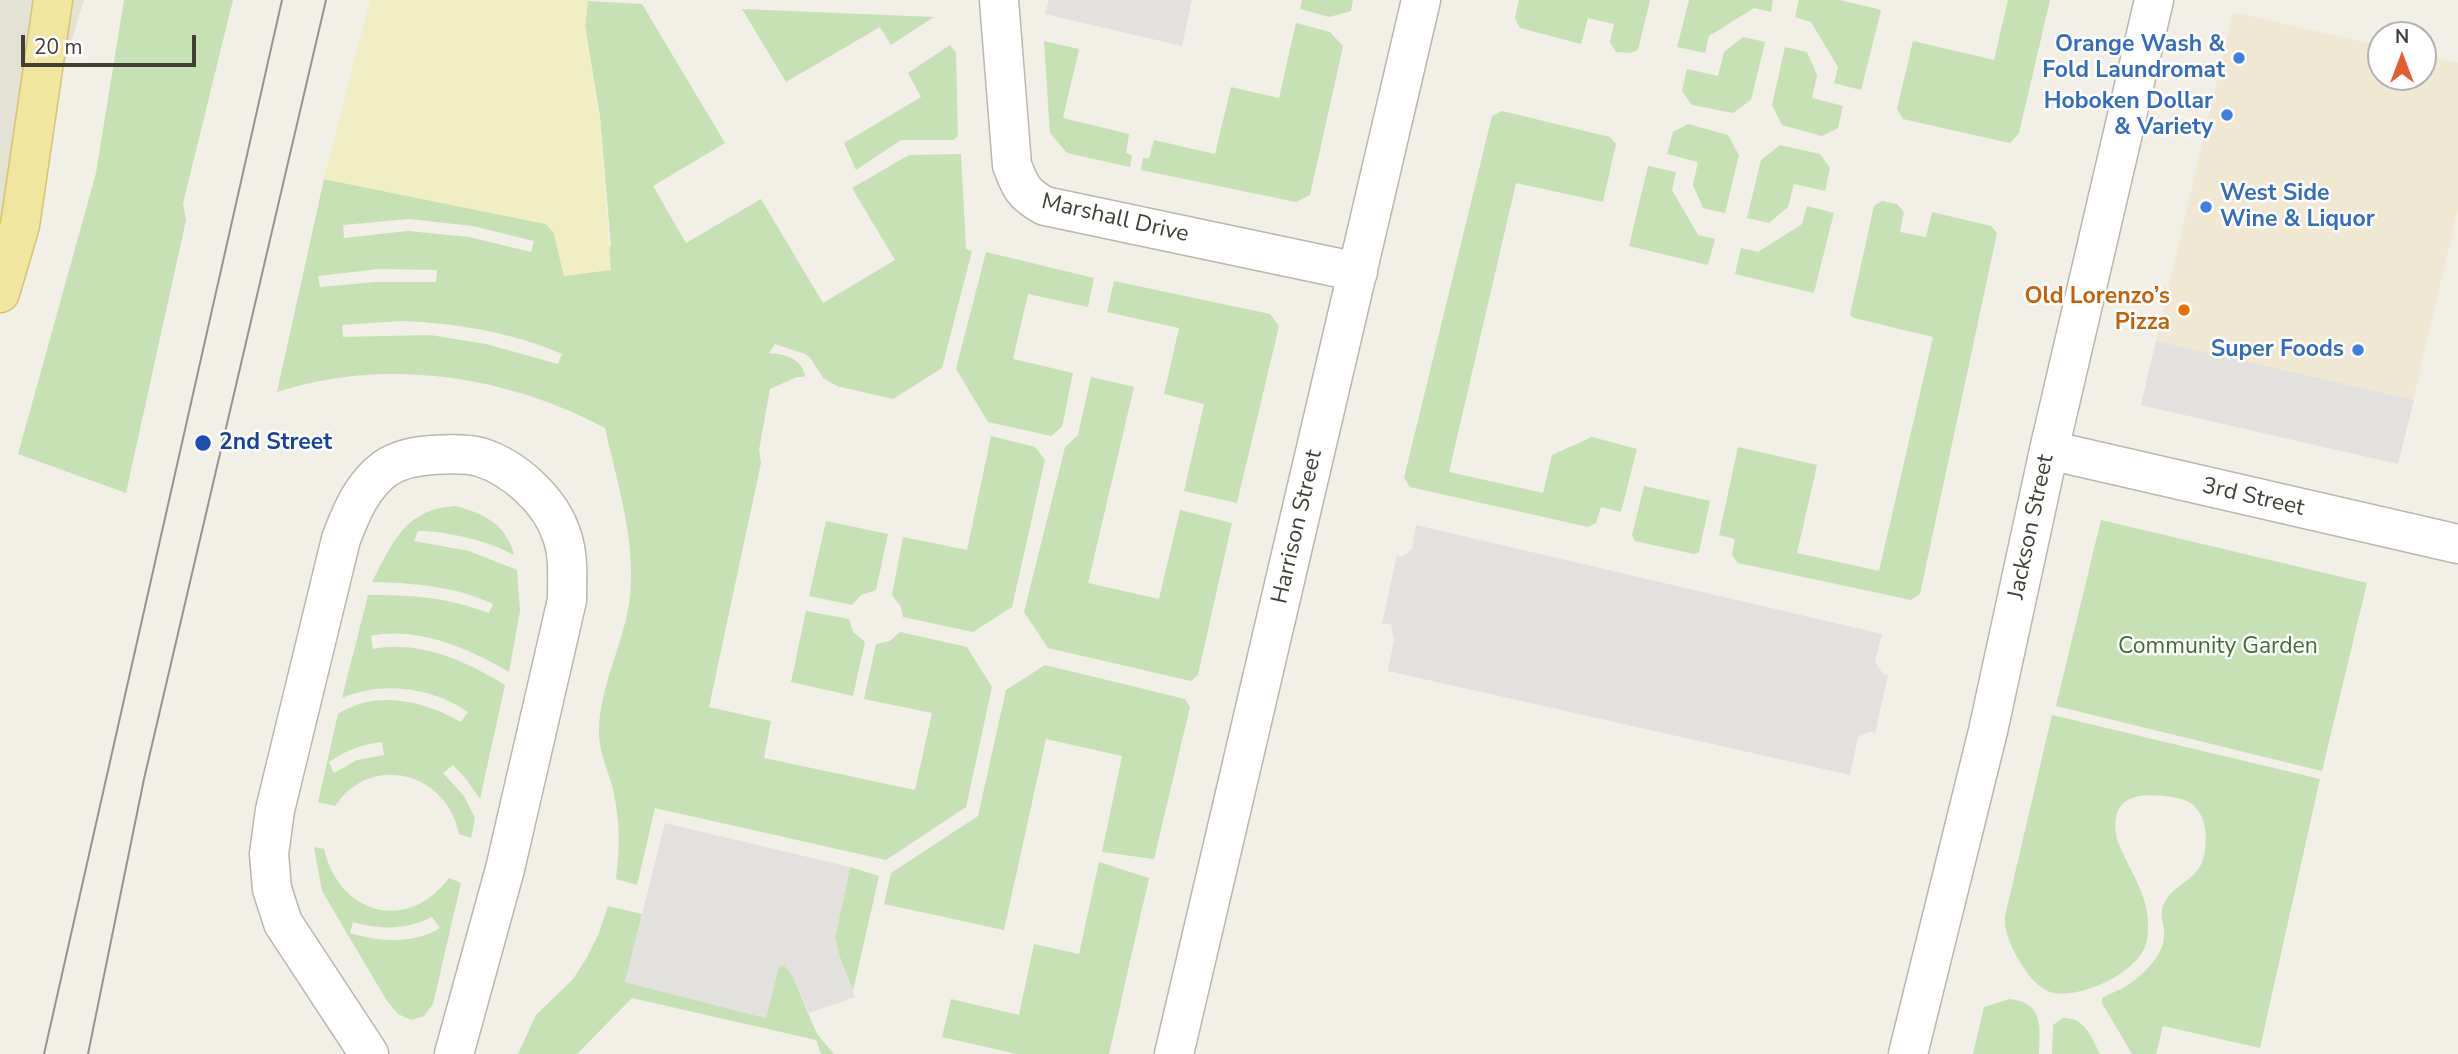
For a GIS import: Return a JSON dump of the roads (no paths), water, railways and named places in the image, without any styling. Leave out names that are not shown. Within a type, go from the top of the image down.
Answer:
[{"type":"main road","points":[[0,293],[20,225],[53,0]]},
{"type":"street","name":"Marshall Drive","points":[[999,0],[1012,165],[1019,185],[1030,199],[1045,206],[1358,272]]},
{"type":"street","name":"Harrison Street","points":[[1174,1054],[1421,0]]},
{"type":"street","name":"Jackson Street","points":[[1908,1054],[1988,730],[2049,450],[2154,0]]},
{"type":"street","name":"3rd Street","points":[[2049,450],[2458,544]]},
{"type":"street","points":[[369,1054],[283,923],[272,889],[269,854],[275,810],[341,539],[353,508],[369,485],[387,467],[414,456],[445,454],[479,457],[505,469],[530,488],[547,507],[562,536],[567,567],[567,600],[505,869],[454,1054]]},
{"type":"tram line","points":[[44,1054],[282,0]]},
{"type":"tram line","points":[[88,1054],[144,779],[326,0]]},
{"type":"place","name":"Orange Wash & Fold Laundromat","points":[[2239,58]]},
{"type":"place","name":"Hoboken Dollar & Variety","points":[[2227,115]]},
{"type":"place","name":"West Side Wine & Liquor","points":[[2206,207]]},
{"type":"place","name":"Old Lorenzo’s Pizza","points":[[2184,310]]},
{"type":"place","name":"Super Foods","points":[[2358,350]]},
{"type":"place","name":"2nd Street","points":[[203,443]]},
{"type":"park label","name":"Community Garden","points":[[2218,647]]}]
